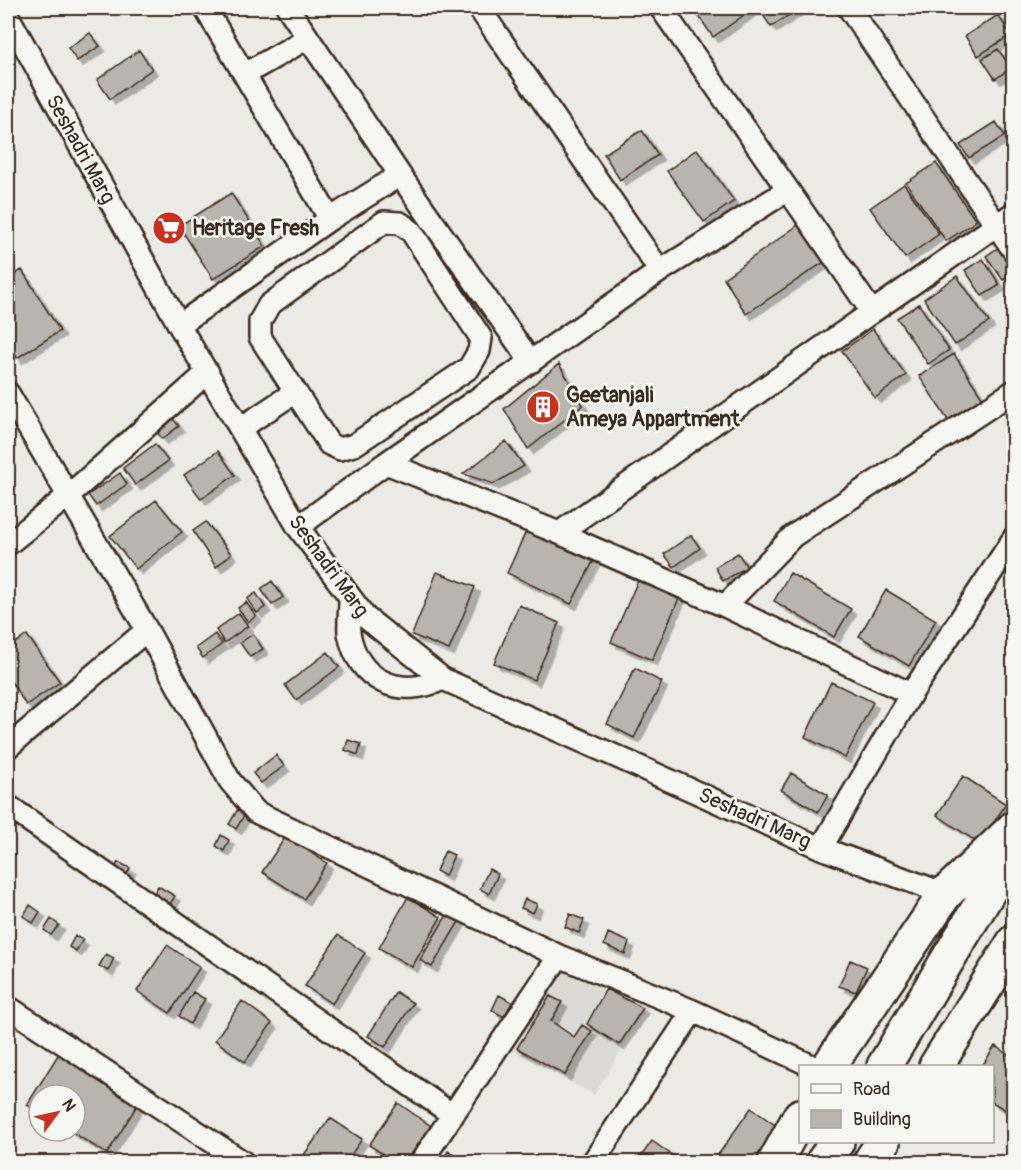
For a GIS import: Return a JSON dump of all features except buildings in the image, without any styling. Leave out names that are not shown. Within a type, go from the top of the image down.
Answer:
[{"type":"main road","points":[[830,1065],[945,894],[1014,828]]},
{"type":"main road","points":[[885,1065],[1014,849]]},
{"type":"main road","points":[[937,1065],[1013,944]]},
{"type":"main road","points":[[774,1162],[799,1119]]},
{"type":"main road","points":[[823,1162],[836,1143]]},
{"type":"main road","points":[[870,1162],[882,1143]]},
{"type":"street","points":[[205,8],[330,219]]},
{"type":"street","points":[[288,8],[400,175],[531,362]]},
{"type":"street","points":[[479,8],[660,271]]},
{"type":"street","points":[[662,8],[872,312]]},
{"type":"street","points":[[849,8],[1005,219],[1014,251]]},
{"type":"street","name":"Seshadri Marg","points":[[8,16],[179,325],[298,527],[350,600],[365,617],[443,679],[822,848],[945,894]]},
{"type":"street","points":[[245,74],[308,38]]},
{"type":"street","points":[[179,325],[330,219],[400,175]]},
{"type":"street","points":[[298,527],[660,271],[788,190]]},
{"type":"street","points":[[559,532],[1005,219]]},
{"type":"street","points":[[384,222],[400,223],[411,231],[481,338],[479,351],[469,368],[354,445],[340,449],[329,444],[295,392],[260,337],[260,321],[269,305],[384,222]]},
{"type":"street","points":[[8,544],[68,496],[208,372]]},
{"type":"street","points":[[724,606],[793,536],[1014,391]]},
{"type":"street","points":[[241,428],[295,392]]},
{"type":"street","points":[[8,393],[147,630],[230,781],[256,812],[559,956],[693,1011],[810,1065]]},
{"type":"street","points":[[386,463],[559,532],[911,694]]},
{"type":"street","points":[[822,848],[911,694],[1014,537]]},
{"type":"street","points":[[350,600],[349,630],[353,648],[362,665],[377,680],[396,686],[415,688],[443,679]]},
{"type":"street","points":[[8,747],[147,630]]},
{"type":"street","points":[[8,806],[453,1114]]},
{"type":"street","points":[[421,1162],[559,956]]},
{"type":"street","points":[[8,1007],[243,1162]]},
{"type":"street","points":[[593,1162],[693,1011]]},
{"type":"shaded area","points":[[567,966],[649,1005],[594,1095],[512,1050]]},
{"type":"place","name":"Heritage Fresh","points":[[169,228]]},
{"type":"place","name":"Geetanjali Ameya Appartment","points":[[543,407]]}]
